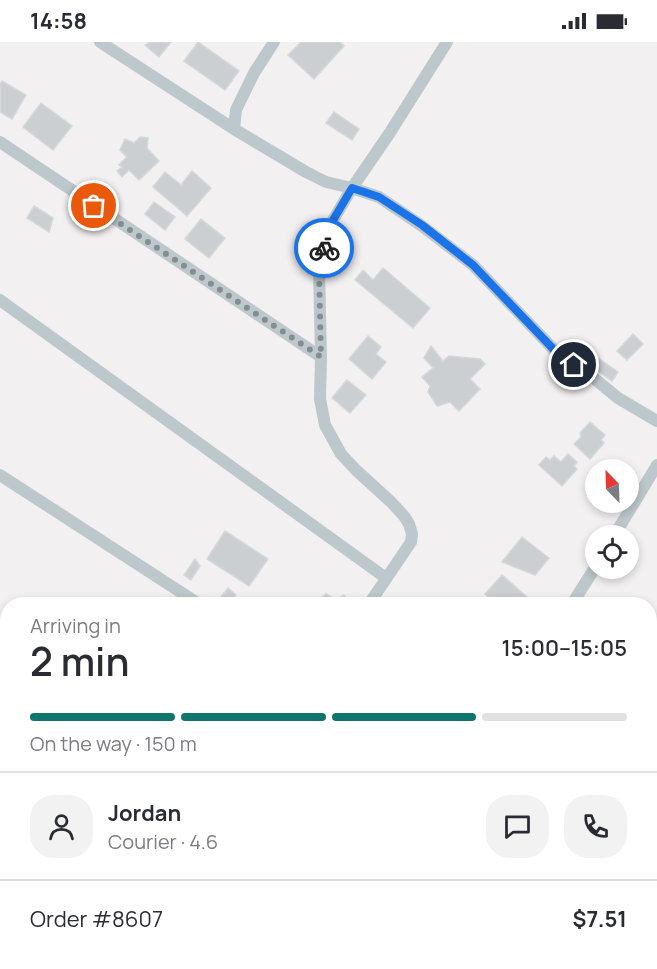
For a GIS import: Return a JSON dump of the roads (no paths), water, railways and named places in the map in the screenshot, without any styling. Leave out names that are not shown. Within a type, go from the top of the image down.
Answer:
[{"type":"street","points":[[100,42],[234,129],[306,172],[326,182],[379,197],[422,225],[473,265],[559,355],[590,375],[618,398],[657,421]]},
{"type":"street","points":[[234,129],[236,110],[254,74],[274,42]]},
{"type":"street","points":[[374,597],[411,543],[412,534],[404,516],[341,454],[325,426],[320,399],[319,270],[329,227],[447,42]]},
{"type":"street","points":[[0,142],[321,357]]},
{"type":"street","points":[[0,300],[387,578]]},
{"type":"street","points":[[621,525],[657,465]]},
{"type":"street","points":[[0,475],[188,597]]},
{"type":"street","points":[[576,597],[588,579]]}]
